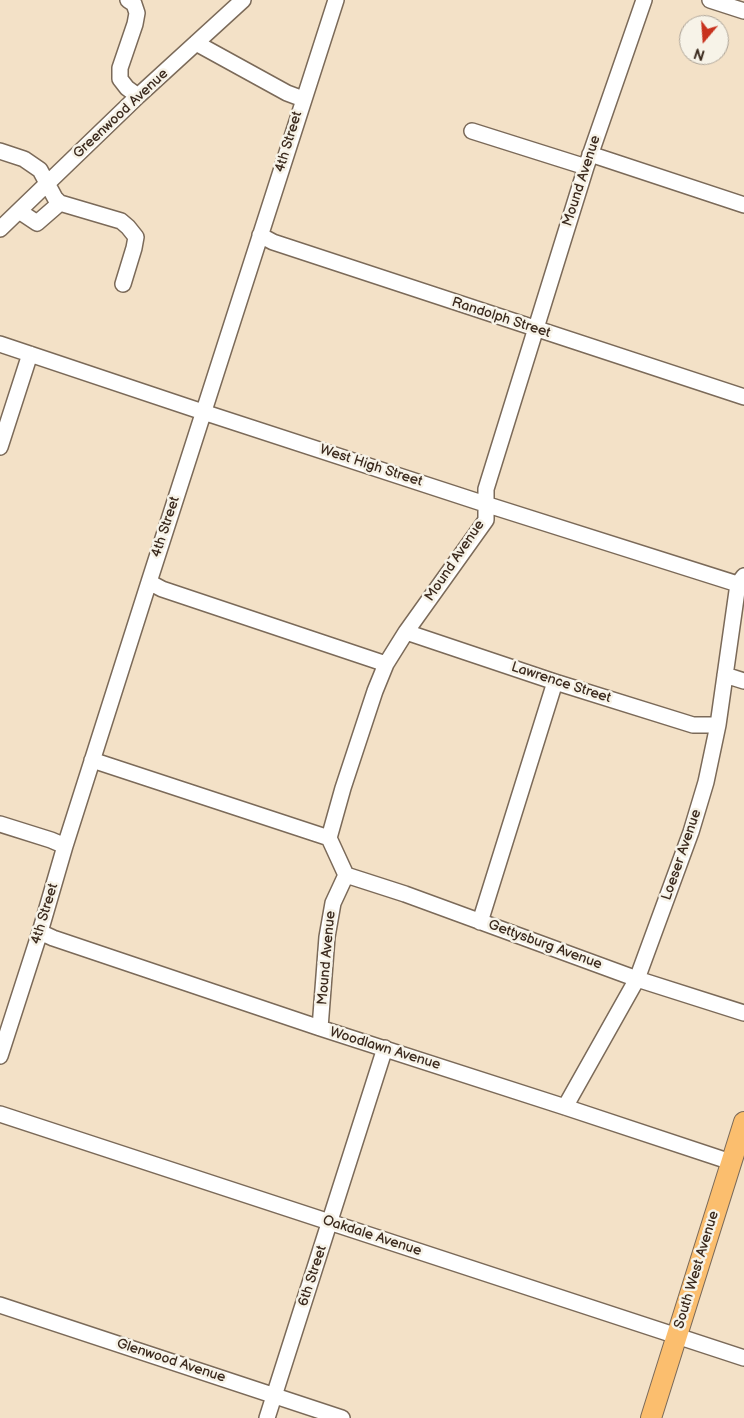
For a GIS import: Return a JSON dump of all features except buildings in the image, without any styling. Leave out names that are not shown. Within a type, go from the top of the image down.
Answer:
[{"type":"main road","name":"South West Avenue","points":[[651,1418],[744,1122]]},
{"type":"street","name":"Greenwood Avenue","points":[[0,229],[138,96],[243,0]]},
{"type":"street","name":"4th Street","points":[[0,1056],[6,1015],[40,932],[148,582],[336,0]]},
{"type":"street","name":"Mound Avenue","points":[[329,838],[343,788],[386,664],[406,632],[486,520],[486,489],[588,161],[644,0]]},
{"type":"street","points":[[711,0],[744,11]]},
{"type":"street","points":[[131,2],[138,12],[120,68],[120,79],[127,88],[138,96]]},
{"type":"street","points":[[196,44],[287,93],[303,99]]},
{"type":"street","points":[[472,131],[588,161],[744,205]]},
{"type":"street","points":[[0,151],[24,159],[40,170],[55,198],[60,202],[121,222],[128,227],[136,237],[123,284]]},
{"type":"street","points":[[19,211],[37,223],[60,202]]},
{"type":"street","name":"Randolph Street","points":[[260,235],[282,245],[744,397]]},
{"type":"street","name":"West High Street","points":[[0,344],[485,504],[742,582]]},
{"type":"street","points":[[0,447],[30,354]]},
{"type":"street","points":[[148,582],[162,589],[386,664]]},
{"type":"street","name":"Loeser Avenue","points":[[566,1107],[637,979],[693,824],[706,782],[718,725],[742,582]]},
{"type":"street","name":"Lawrence Street","points":[[406,632],[693,725],[718,725]]},
{"type":"street","points":[[725,676],[744,681]]},
{"type":"street","points":[[480,922],[556,682]]},
{"type":"street","points":[[92,760],[329,838],[346,875]]},
{"type":"street","points":[[0,824],[65,846]]},
{"type":"street","name":"Mound Avenue","points":[[320,1028],[332,903],[346,875]]},
{"type":"street","name":"Gettysburg Avenue","points":[[346,875],[405,894],[637,979],[744,1013]]},
{"type":"street","name":"Woodlawn Avenue","points":[[40,932],[320,1028],[731,1162]]},
{"type":"street","name":"6th Street","points":[[267,1418],[331,1223],[385,1048]]},
{"type":"street","name":"Oakdale Avenue","points":[[0,1114],[744,1358]]},
{"type":"street","name":"Glenwood Avenue","points":[[0,1304],[342,1418]]}]
